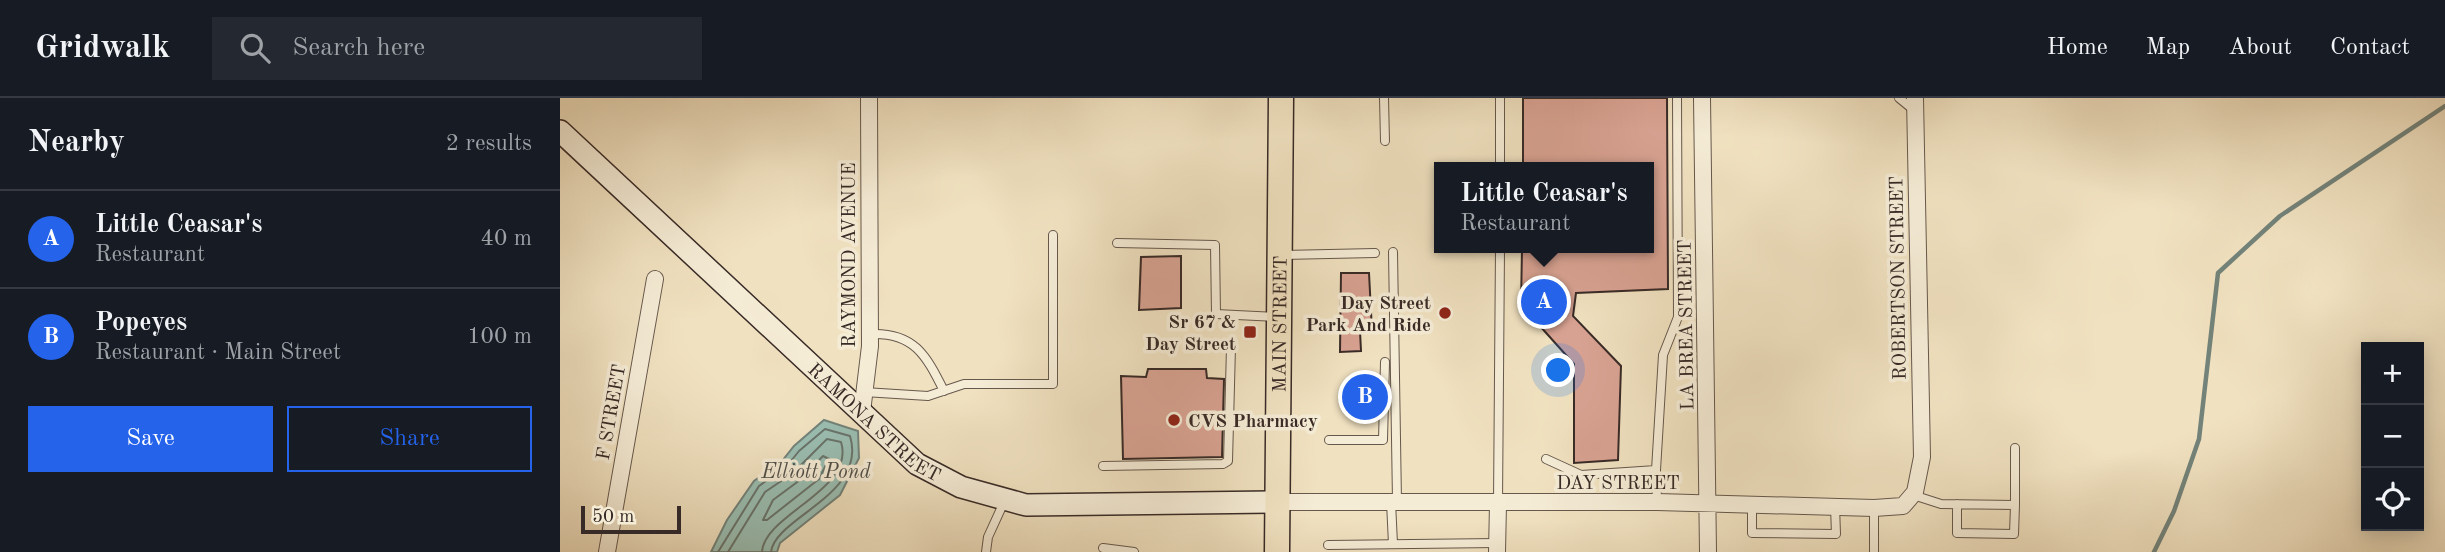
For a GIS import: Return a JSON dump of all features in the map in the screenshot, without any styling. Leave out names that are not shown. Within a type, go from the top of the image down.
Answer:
[{"type":"main road","name":"MAIN STREET","points":[[1278,552],[1281,98]]},
{"type":"main road","name":"RAMONA STREET","points":[[560,131],[863,402],[918,464],[961,487],[1026,505],[1279,502]]},
{"type":"street","name":"RAYMOND AVENUE","points":[[863,402],[870,334],[869,98]]},
{"type":"street","name":"LA BREA STREET","points":[[1702,98],[1708,552]]},
{"type":"street","name":"ROBERTSON STREET","points":[[1913,495],[1922,457],[1915,104]]},
{"type":"street","name":"F STREET","points":[[607,552],[655,279]]},
{"type":"street","name":"DAY STREET","points":[[1279,502],[1657,502],[1874,508],[1903,506],[1913,495]]},
{"type":"street","points":[[1497,547],[1498,504]]},
{"type":"lane","points":[[1384,98],[1385,141]]},
{"type":"lane","points":[[1500,98],[1500,162]]},
{"type":"lane","points":[[1657,502],[1656,470],[1663,355],[1678,317],[1677,98]]},
{"type":"lane","points":[[1899,98],[1915,104]]},
{"type":"lane","points":[[863,402],[928,396],[964,384],[1053,384],[1053,235]]},
{"type":"lane","points":[[1117,243],[1215,245],[1216,314],[1280,317]]},
{"type":"lane","points":[[1393,252],[1394,544]]},
{"type":"lane","points":[[1280,255],[1375,253]]},
{"type":"lane","points":[[1498,504],[1500,253]]},
{"type":"lane","points":[[870,334],[892,333],[914,345],[944,391]]},
{"type":"lane","points":[[1103,466],[1223,464],[1228,461],[1231,347]]},
{"type":"lane","points":[[1329,440],[1383,440],[1385,362]]},
{"type":"lane","points":[[1957,504],[1957,533],[2014,534],[2015,448]]},
{"type":"lane","points":[[1546,459],[1581,475],[1656,470]]},
{"type":"lane","points":[[1913,495],[1941,504],[2015,505]]},
{"type":"lane","points":[[986,552],[988,537],[1005,499]]},
{"type":"lane","points":[[1752,506],[1752,533],[1836,534],[1835,506]]},
{"type":"lane","points":[[1874,508],[1874,552]]},
{"type":"lane","points":[[1328,545],[1497,547]]},
{"type":"lane","points":[[1103,548],[1134,552]]},
{"type":"water","name":"Elliott Pond","points":[[824,420],[858,431],[859,458],[840,495],[780,543],[777,552],[711,552],[727,520],[754,481],[782,461],[794,446]]},
{"type":"building","points":[[1523,98],[1667,98],[1668,289],[1576,293],[1573,316],[1621,366],[1618,460],[1574,463],[1574,364],[1521,305],[1522,253],[1654,253],[1654,162],[1523,162]]},
{"type":"building","points":[[1181,256],[1181,308],[1139,310],[1141,257]]},
{"type":"building","points":[[1341,273],[1369,273],[1372,331],[1360,331],[1361,351],[1340,352]]},
{"type":"building","name":"CVS Pharmacy","points":[[1148,369],[1206,369],[1207,378],[1224,379],[1222,457],[1123,459],[1121,376],[1146,377]]},
{"type":"building","points":[[1354,380],[1377,381],[1377,412],[1355,413]]},
{"type":"waterway","points":[[2154,552],[2174,511],[2199,439],[2218,273],[2280,216],[2445,106]]},
{"type":"place","name":"Little Ceasar's","points":[[1544,302]]},
{"type":"place","name":"Day Street Park And Ride","points":[[1445,313]]},
{"type":"place","name":"Sr 67 & Day Street","points":[[1250,332]]},
{"type":"place","name":"Popeyes","points":[[1365,397]]},
{"type":"place","name":"CVS Pharmacy","points":[[1174,420]]}]
